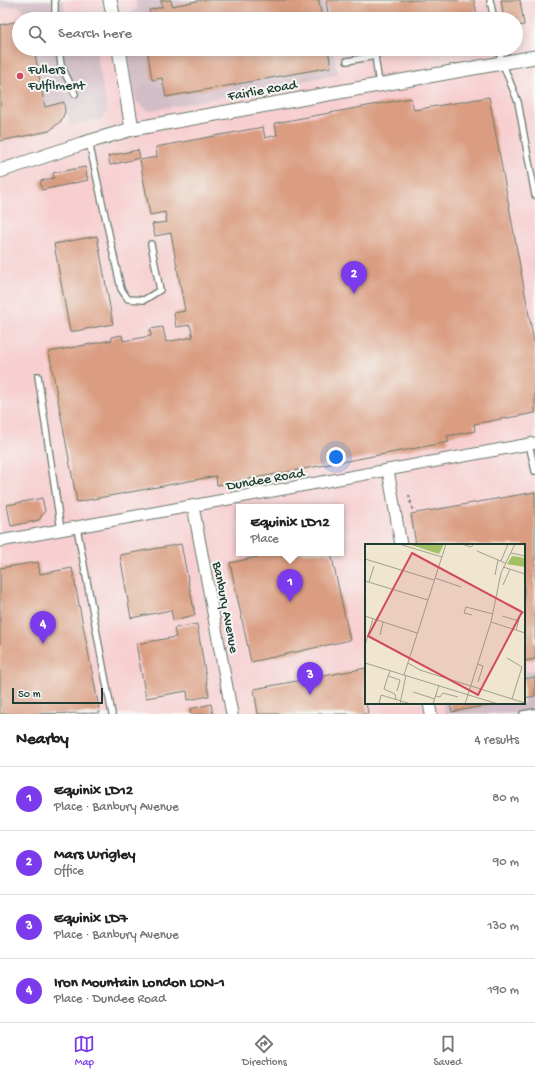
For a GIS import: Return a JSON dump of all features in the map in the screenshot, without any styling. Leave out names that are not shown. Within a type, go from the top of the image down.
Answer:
[{"type":"street","points":[[110,0],[113,12]]},
{"type":"street","points":[[120,56],[132,129]]},
{"type":"street","name":"Fairlie Road","points":[[0,171],[132,129],[379,84],[496,56]]},
{"type":"street","name":"Fairlie Road","points":[[518,56],[535,57]]},
{"type":"street","name":"Dundee Road","points":[[0,541],[532,444]]},
{"type":"street","points":[[388,470],[401,544]]},
{"type":"street","name":"Banbury Avenue","points":[[193,506],[232,714]]},
{"type":"street","points":[[429,704],[431,714]]},
{"type":"lane","points":[[55,0],[55,12]]},
{"type":"lane","points":[[490,0],[493,12]]},
{"type":"lane","points":[[60,56],[61,65],[75,94]]},
{"type":"lane","points":[[347,61],[376,56],[379,84]]},
{"type":"lane","points":[[500,56],[518,102],[535,195]]},
{"type":"lane","points":[[89,142],[121,289],[128,299],[144,300],[160,290],[151,244]]},
{"type":"lane","points":[[38,376],[61,530]]},
{"type":"lane","points":[[532,444],[534,471]]},
{"type":"lane","points":[[77,528],[112,714]]},
{"type":"lane","points":[[523,714],[535,712]]},
{"type":"path","points":[[409,495],[413,512]]},
{"type":"shaded area","points":[[0,0],[535,0],[535,714],[0,714]]},
{"type":"shaded area","points":[[0,0],[63,0],[65,12],[27,12],[18,6],[0,9]]},
{"type":"shaded area","points":[[136,0],[324,0],[326,12],[133,12],[137,8]]},
{"type":"shaded area","points":[[35,56],[97,56],[107,111],[102,119],[70,125],[64,102],[45,107]]},
{"type":"shaded area","points":[[128,56],[334,56],[338,74],[149,111],[136,102]]},
{"type":"shaded area","points":[[534,670],[535,714],[445,714],[443,704],[525,704],[525,672]]},
{"type":"building","points":[[161,0],[171,0],[172,6],[202,0],[319,0],[321,12],[149,12],[149,10],[162,7]]},
{"type":"building","points":[[326,0],[474,0],[477,12],[328,12]]},
{"type":"building","points":[[501,0],[520,0],[522,12],[503,12]]},
{"type":"building","name":"Fullers Fulfilment","points":[[12,22],[12,56],[35,56],[45,107],[64,102],[65,112],[61,121],[49,131],[0,141],[0,25]]},
{"type":"building","points":[[148,56],[329,56],[331,67],[166,97],[162,78],[152,80]]},
{"type":"building","points":[[489,97],[535,348],[535,413],[474,424],[475,431],[447,436],[449,442],[217,485],[216,476],[77,502],[49,352],[112,340],[111,337],[122,335],[123,341],[151,336],[150,329],[163,327],[166,342],[193,337],[190,325],[176,327],[174,313],[185,311],[171,233],[155,236],[152,224],[167,222],[165,212],[150,215],[140,160],[157,157],[156,147],[263,127],[265,138],[277,135],[275,123],[411,98],[414,110]]},
{"type":"building","points":[[138,150],[140,158],[110,165],[108,156]]},
{"type":"building","points":[[85,167],[88,180],[42,190],[40,181],[54,178],[53,173]]},
{"type":"building","points":[[97,236],[113,324],[70,332],[54,244]]},
{"type":"building","points":[[535,492],[535,659],[525,661],[525,544],[416,544],[411,514]]},
{"type":"building","points":[[42,498],[45,511],[39,520],[11,526],[7,505]]},
{"type":"building","points":[[181,544],[195,615],[173,620],[171,610],[131,618],[120,555]]},
{"type":"building","points":[[262,556],[332,556],[350,640],[251,662],[230,563]]},
{"type":"building","points":[[38,562],[40,574],[72,568],[100,713],[0,714],[0,568]]},
{"type":"building","points":[[197,624],[209,696],[188,700],[187,691],[146,698],[136,644],[176,637],[174,628]]},
{"type":"building","points":[[365,668],[365,704],[366,704],[368,714],[258,714],[254,689]]},
{"type":"building","points":[[535,677],[535,696],[525,698],[525,679]]},
{"type":"building","points":[[211,704],[213,714],[191,714],[190,709]]},
{"type":"building","points":[[450,704],[494,704],[452,712]]},
{"type":"place","name":"Fullers Fulfilment","points":[[20,76]]},
{"type":"place","name":"Mars Wrigley","points":[[354,294]]},
{"type":"place","name":"Equinix LD12","points":[[290,602]]},
{"type":"place","name":"Iron Mountain London LON-1","points":[[43,644]]},
{"type":"place","name":"Equinix LD7","points":[[310,695]]}]
